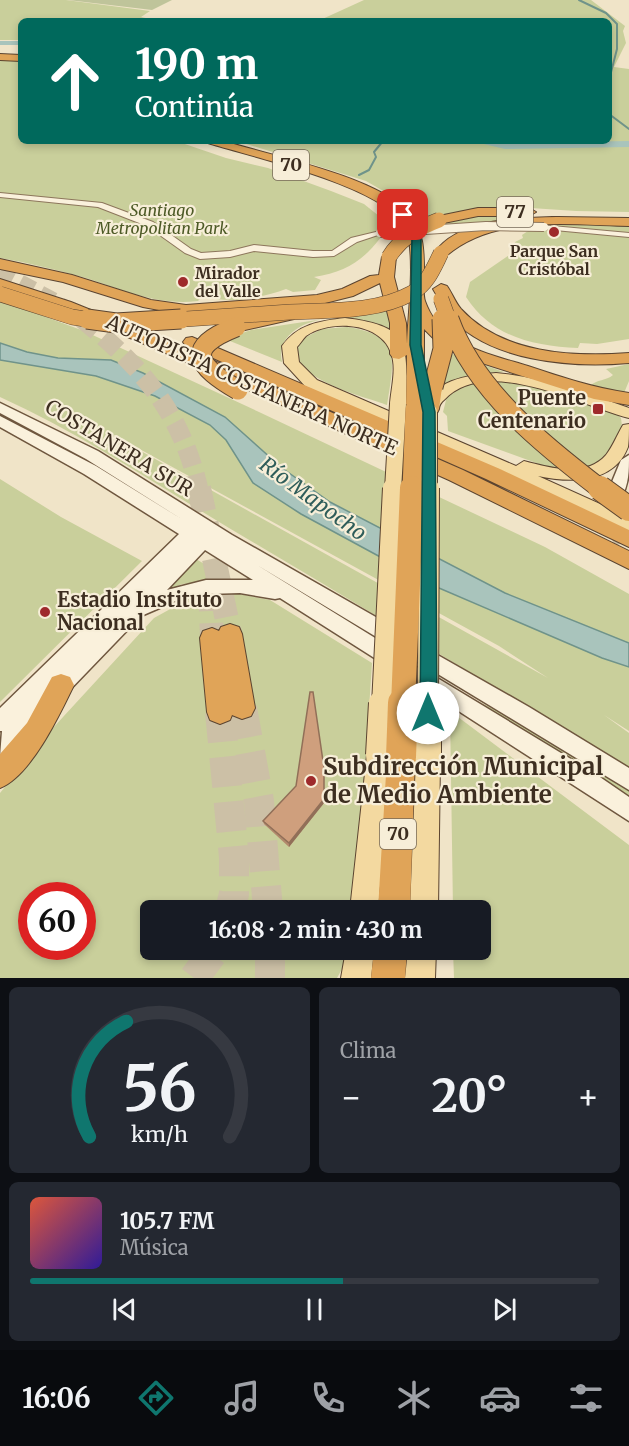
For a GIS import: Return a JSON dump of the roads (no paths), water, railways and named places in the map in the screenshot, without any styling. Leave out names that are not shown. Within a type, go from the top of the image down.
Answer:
[{"type":"highway","points":[[0,57],[18,58]]},
{"type":"highway","name":"70","points":[[222,144],[354,185],[393,205],[409,222],[417,236],[416,296],[407,350]]},
{"type":"highway","name":"77","points":[[389,257],[396,246],[409,235],[439,220],[465,214],[498,211],[629,216]]},
{"type":"highway","name":"77","points":[[479,232],[532,222],[629,222]]},
{"type":"highway","points":[[0,294],[72,317],[116,322],[347,309],[384,303],[415,290],[428,280],[441,253],[457,240],[479,232]]},
{"type":"highway","points":[[420,409],[433,387],[444,342],[441,294],[444,270],[452,254],[462,243],[479,232]]},
{"type":"highway","points":[[389,257],[375,279],[354,298],[333,307],[236,327],[212,337],[203,346],[201,357],[208,372],[238,390],[496,506],[629,562]]},
{"type":"highway","points":[[389,257],[386,277],[407,350],[420,409]]},
{"type":"highway","points":[[0,265],[67,278],[141,302],[178,310],[217,310],[317,300],[347,293],[375,279]]},
{"type":"highway","points":[[0,265],[165,321],[311,383]]},
{"type":"highway","name":"AUTOPISTA COSTANERA NORTE","points":[[0,273],[61,291],[169,332],[493,474],[629,539]]},
{"type":"highway","name":"AUTOPISTA COSTANERA NORTE","points":[[0,284],[65,305],[174,350],[456,475],[629,562]]},
{"type":"highway","points":[[441,294],[460,319],[478,332],[508,345],[543,355],[574,359],[629,358]]},
{"type":"highway","points":[[441,294],[450,326],[462,349],[520,419],[576,470],[629,508]]},
{"type":"highway","points":[[416,296],[422,316],[428,324],[441,338],[459,348],[478,357],[601,395],[629,399]]},
{"type":"highway","name":"70","points":[[395,900],[420,409]]},
{"type":"highway","points":[[221,636],[231,710]]},
{"type":"highway","points":[[0,775],[38,731],[61,685]]},
{"type":"highway","points":[[388,978],[390,960]]},
{"type":"main road","points":[[629,413],[528,381],[497,377],[476,379],[456,385],[420,409],[407,350],[366,325],[340,322],[315,326],[297,335],[288,347],[294,367],[311,383],[629,525]]},
{"type":"main road","name":"COSTANERA SUR","points":[[0,407],[92,456],[202,532]]},
{"type":"main road","name":"COSTANERA SUR","points":[[0,421],[202,532]]},
{"type":"main road","points":[[481,457],[560,475],[587,472],[602,468],[610,461],[629,429]]},
{"type":"main road","points":[[615,494],[629,460]]},
{"type":"main road","points":[[202,532],[293,598],[502,726],[629,810]]},
{"type":"main road","points":[[0,747],[124,619],[202,532]]},
{"type":"main road","points":[[0,722],[202,532]]},
{"type":"main road","points":[[202,532],[522,713],[629,780]]},
{"type":"main road","points":[[124,619],[170,595],[208,586],[244,586],[293,598]]},
{"type":"main road","points":[[367,900],[403,757]]},
{"type":"main road","points":[[403,757],[423,900]]},
{"type":"main road","points":[[420,978],[421,960]]},
{"type":"main road","points":[[428,960],[429,978]]},
{"type":"street","points":[[0,195],[105,206],[150,224],[188,251],[200,256],[230,254],[254,249],[313,254],[334,253],[354,240],[380,233],[486,225],[544,227],[629,235]]},
{"type":"water","name":"Río Mapocho","points":[[0,343],[27,352],[58,358],[111,360],[143,373],[225,417],[282,468],[330,502],[505,593],[629,643],[629,667],[602,658],[432,585],[301,514],[253,483],[226,440],[210,425],[155,396],[96,376],[0,360]]},
{"type":"waterway","points":[[579,0],[606,13],[611,18]]},
{"type":"waterway","points":[[612,19],[617,24],[617,49],[612,68]]},
{"type":"waterway","points":[[0,43],[18,43]]},
{"type":"waterway","points":[[612,116],[629,129]]},
{"type":"waterway","points":[[359,175],[369,170],[376,157],[374,152],[381,144]]},
{"type":"waterway","points":[[493,144],[505,146],[629,144]]},
{"type":"tunnel","points":[[0,271],[54,300],[84,321]]},
{"type":"tunnel","points":[[82,319],[123,355],[157,394],[182,438],[199,490]]},
{"type":"tunnel","points":[[199,488],[230,634]]},
{"type":"tunnel","points":[[616,525],[629,555]]},
{"type":"tunnel","points":[[210,587],[212,638]]},
{"type":"tunnel","points":[[242,708],[259,801],[267,900]]},
{"type":"tunnel","points":[[220,712],[234,857],[232,900]]},
{"type":"tunnel","points":[[194,978],[208,960]]},
{"type":"tunnel","points":[[270,960],[270,978]]},
{"type":"place","name":"Parque San Cristóbal","points":[[554,232]]},
{"type":"place","name":"Mirador del Valle","points":[[183,282]]},
{"type":"place","name":"Puente Centenario","points":[[598,409]]},
{"type":"place","name":"Estadio Instituto Nacional","points":[[45,612]]},
{"type":"place","name":"Subdirección Municipal de Medio Ambiente","points":[[311,781]]},
{"type":"park label","name":"Santiago Metropolitan Park","points":[[162,219]]}]
